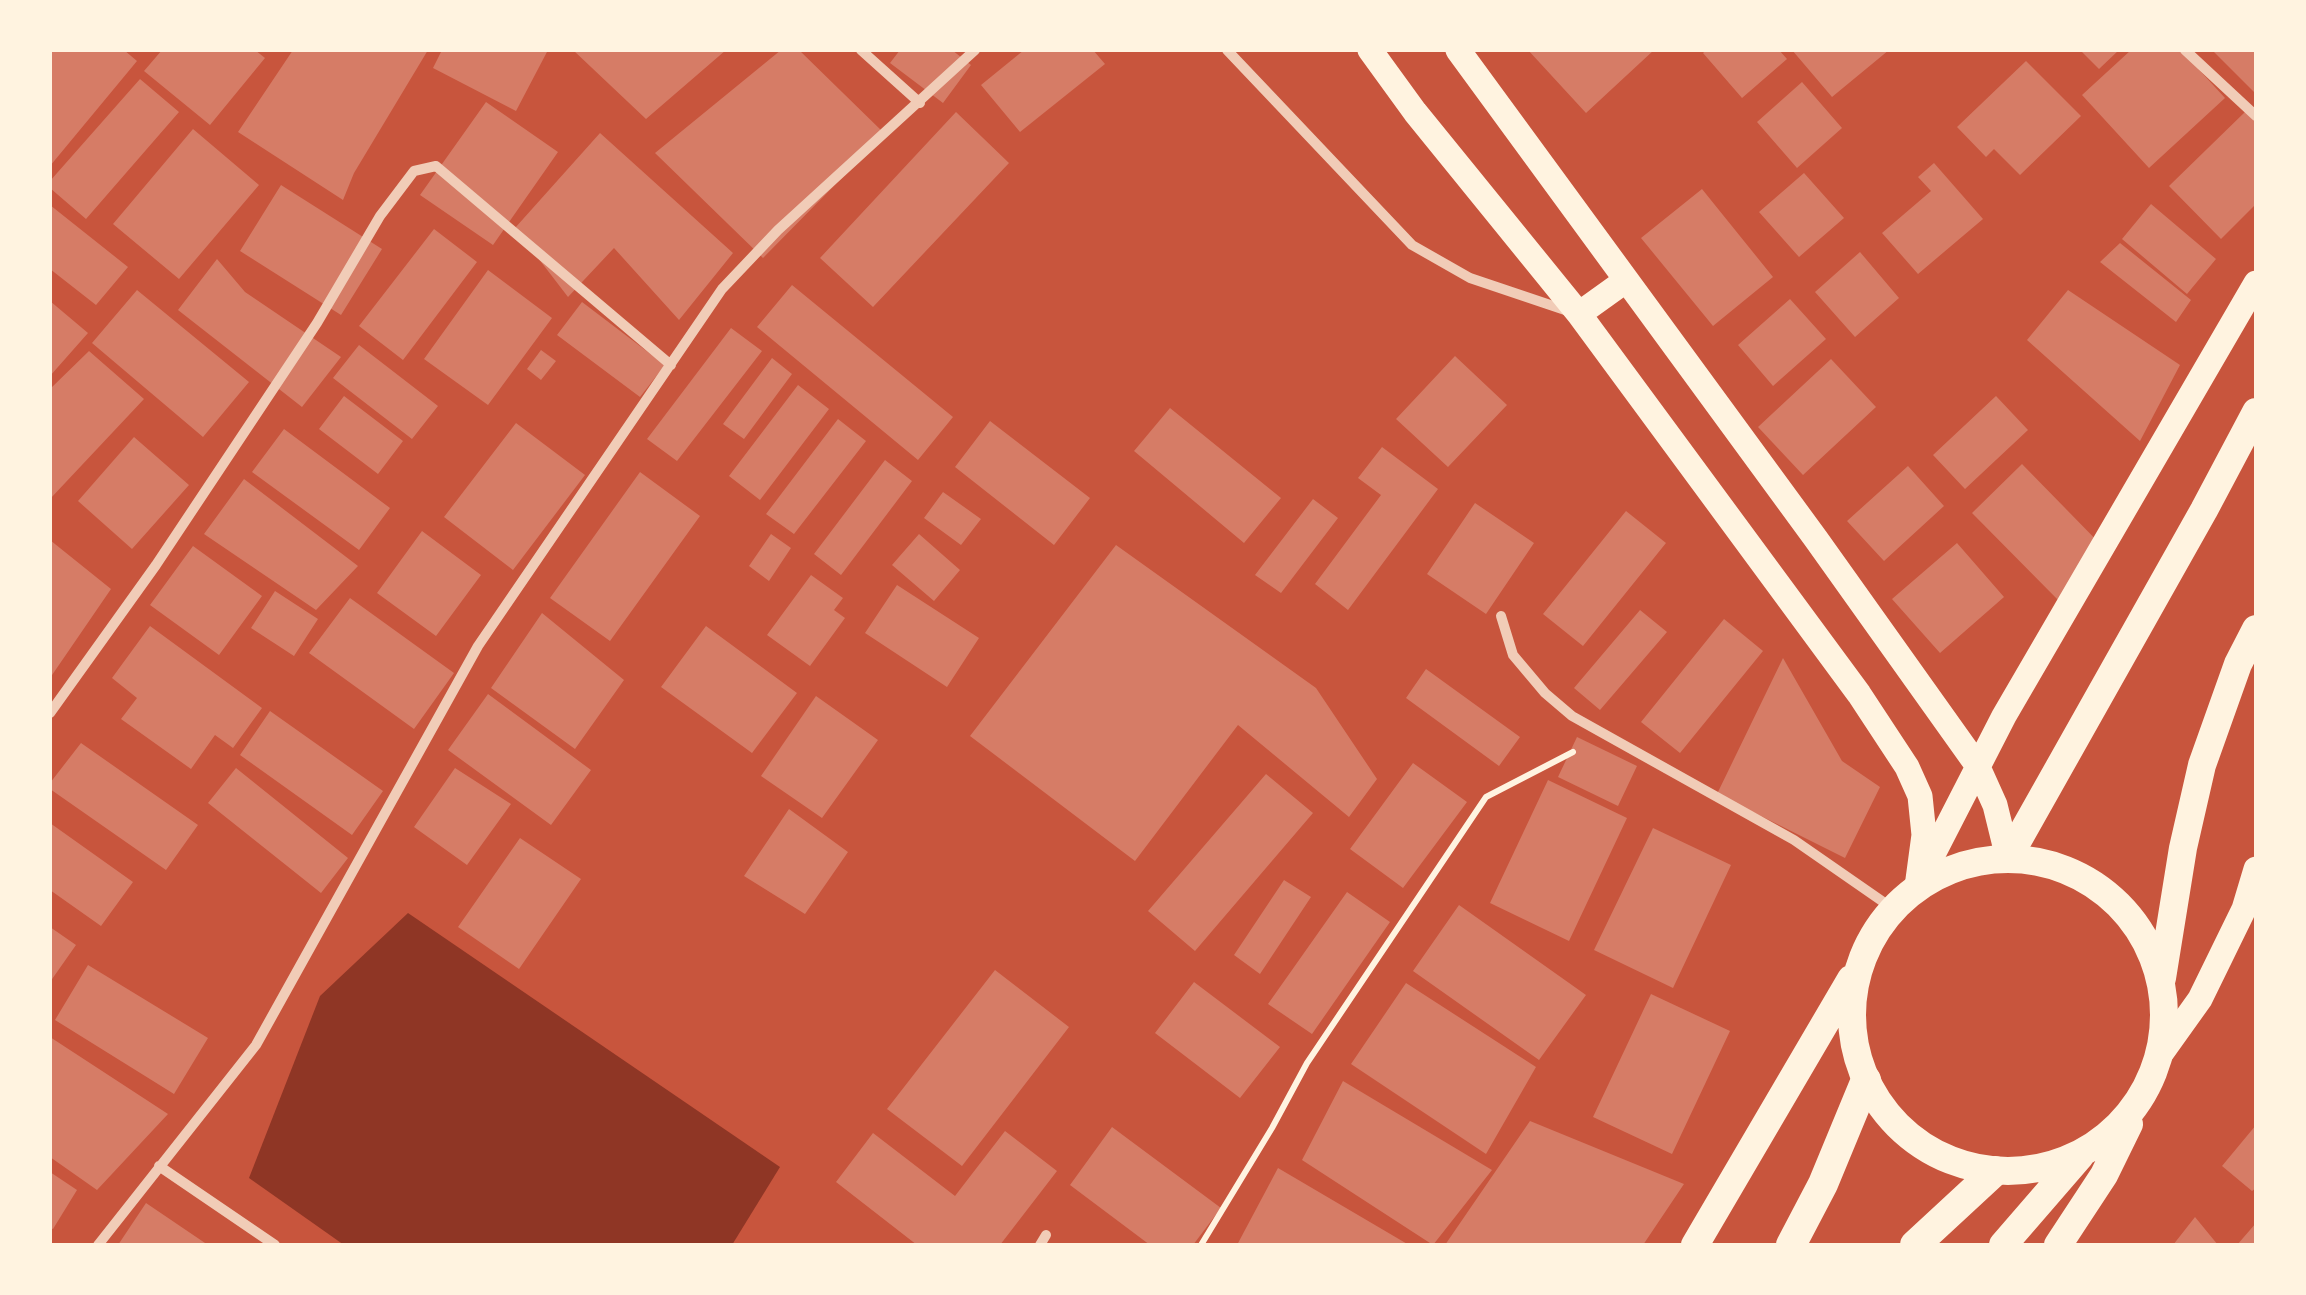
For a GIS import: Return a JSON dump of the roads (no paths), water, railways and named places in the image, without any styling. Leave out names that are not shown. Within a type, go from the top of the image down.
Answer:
[{"type":"highway","points":[[2008,858],[2256,412]]},
{"type":"highway","points":[[2161,980],[2183,848],[2202,765],[2238,664],[2256,629]]},
{"type":"highway","points":[[2058,1245],[2104,1174],[2160,1055],[2166,1018],[2161,980],[2140,931],[2122,906],[2098,886],[2040,861],[2008,858],[1961,864],[1916,887],[1892,908],[1863,953],[1851,1004],[1857,1056],[1866,1080],[1878,1103],[1901,1129],[1929,1150],[1960,1164],[1995,1171],[2039,1169],[2080,1155]]},
{"type":"highway","points":[[1695,1245],[1861,962]]},
{"type":"highway","points":[[1790,1245],[1823,1184],[1866,1080]]},
{"type":"highway","points":[[2003,1245],[2080,1155],[2116,1129],[2144,1096]]},
{"type":"highway","points":[[1915,1245],[1995,1171]]},
{"type":"main road","points":[[1370,50],[1415,112],[1579,314],[1860,694],[1920,796],[1924,836],[1916,887]]},
{"type":"main road","points":[[1458,50],[1976,764],[1995,805],[2008,858]]},
{"type":"main road","points":[[1579,314],[1625,281]]},
{"type":"main road","points":[[1916,887],[1976,764],[2256,283]]},
{"type":"main road","points":[[2160,1055],[2200,999],[2250,902],[2256,870]]},
{"type":"street","points":[[860,50],[920,103]]},
{"type":"street","points":[[98,1245],[256,1045],[478,646],[722,289],[753,254],[975,50]]},
{"type":"street","points":[[1227,50],[1412,244],[1470,278],[1579,314]]},
{"type":"street","points":[[2184,50],[2256,116]]},
{"type":"street","points":[[50,713],[156,565],[317,323],[380,216],[414,171],[436,166],[671,364]]},
{"type":"street","points":[[1501,616],[1513,655],[1572,716],[1794,840],[1892,908]]},
{"type":"street","points":[[159,1166],[275,1245]]}]
